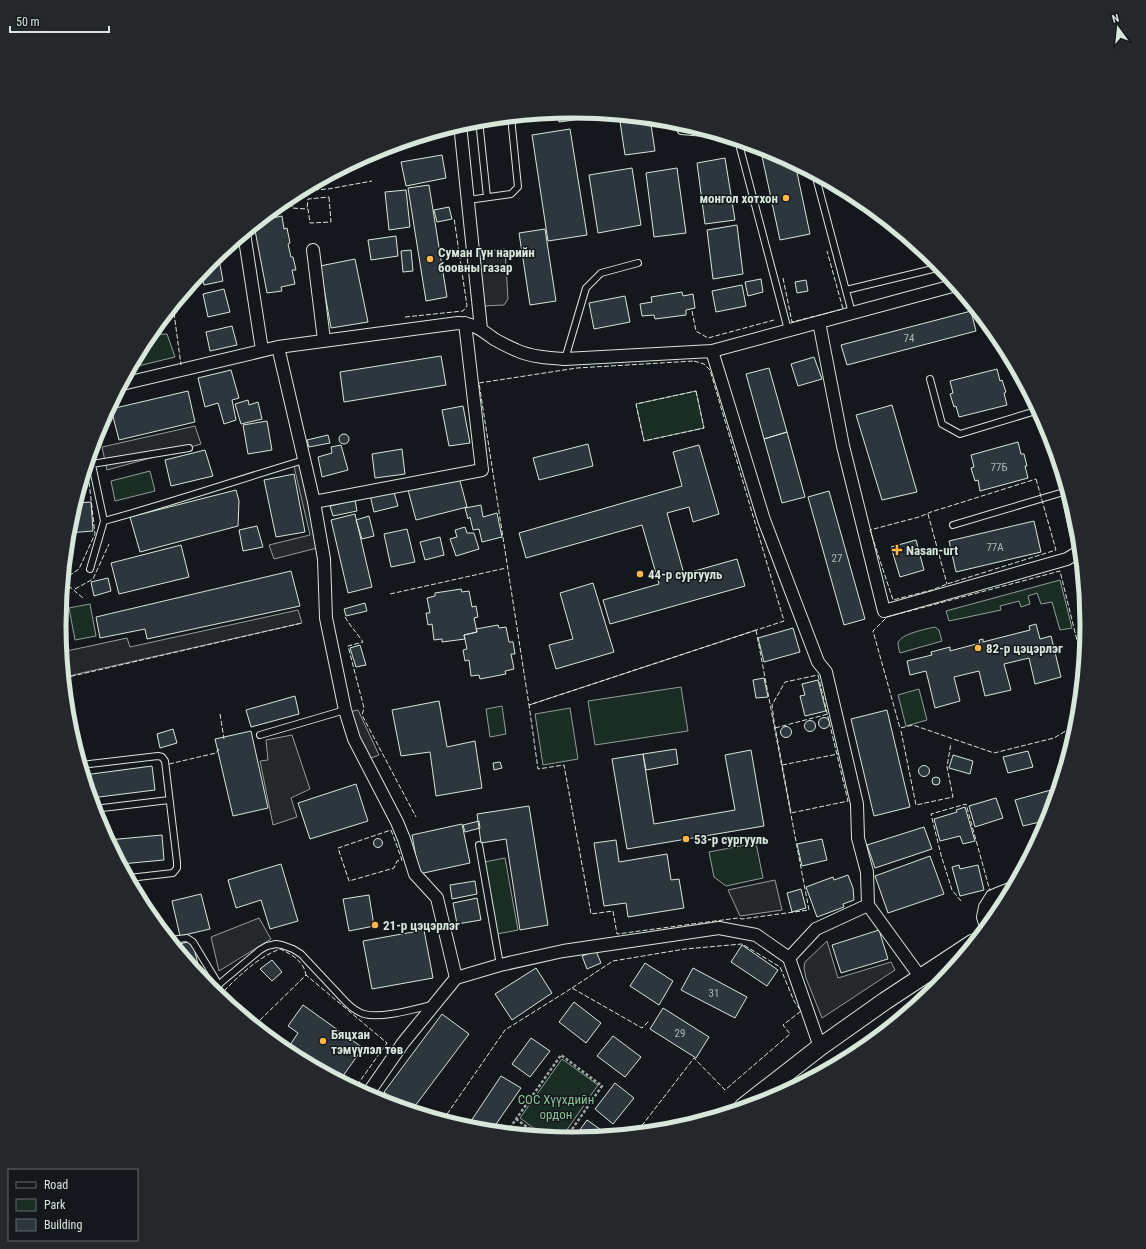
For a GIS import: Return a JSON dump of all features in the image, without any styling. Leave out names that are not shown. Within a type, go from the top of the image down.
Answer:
[{"type":"main road","points":[[755,1098],[820,1047],[959,953]]},
{"type":"street","points":[[461,130],[482,329]]},
{"type":"street","points":[[245,238],[262,350]]},
{"type":"street","points":[[313,250],[324,340]]},
{"type":"street","points":[[128,383],[278,347],[465,323],[482,329],[498,341],[519,351],[542,357],[566,359],[712,351],[951,286]]},
{"type":"street","points":[[819,322],[843,446],[884,611],[1067,559],[1074,550]]},
{"type":"street","points":[[314,502],[482,470],[465,323]]},
{"type":"street","points":[[278,347],[314,502],[324,559],[326,618],[345,710],[354,739],[404,839],[415,874],[437,898],[456,978]]},
{"type":"street","points":[[712,351],[764,520],[818,662],[826,672],[857,804],[858,838],[866,872],[868,905],[920,978]]},
{"type":"street","points":[[984,921],[983,917],[985,907],[992,896],[1004,891]]},
{"type":"street","points":[[789,958],[816,930],[868,905]]},
{"type":"street","points":[[371,1089],[403,1043],[456,978],[500,965],[562,951],[719,928],[756,934],[789,958],[820,1047]]},
{"type":"lane","points":[[468,200],[511,194],[518,187],[511,122]]},
{"type":"lane","points":[[480,126],[487,197]]},
{"type":"lane","points":[[680,129],[681,131],[692,132]]},
{"type":"lane","points":[[739,145],[788,330]]},
{"type":"lane","points":[[817,180],[852,313]]},
{"type":"lane","points":[[566,359],[586,288],[601,273],[638,263]]},
{"type":"lane","points":[[846,290],[934,269]]},
{"type":"lane","points":[[930,379],[942,424],[960,434],[1033,412]]},
{"type":"lane","points":[[92,464],[189,448]]},
{"type":"lane","points":[[104,521],[155,508],[304,460]]},
{"type":"lane","points":[[90,569],[104,521],[92,465]]},
{"type":"lane","points":[[953,525],[1063,492]]},
{"type":"lane","points":[[260,734],[345,710]]},
{"type":"lane","points":[[86,764],[158,756],[162,757],[165,761],[177,868],[172,873],[134,877]]},
{"type":"lane","points":[[101,807],[169,800]]},
{"type":"lane","points":[[479,845],[500,965]]},
{"type":"lane","points":[[176,939],[187,938],[193,942],[219,985],[260,950],[267,946],[276,944],[290,947],[301,954],[346,1002],[354,1009],[364,1014],[390,1014],[434,1005]]},
{"type":"path","points":[[510,1127],[560,1055],[602,1086],[570,1132]]},
{"type":"path","points":[[516,1119],[530,1129]]},
{"type":"green space","points":[[167,334],[175,357],[137,366],[151,343],[157,335]]},
{"type":"green space","points":[[696,391],[704,428],[644,441],[636,404]]},
{"type":"green space","points":[[150,471],[155,491],[115,501],[111,481]]},
{"type":"green space","points":[[1060,580],[1072,628],[1060,630],[1052,602],[1041,604],[1037,593],[1028,596],[1030,604],[1021,607],[1019,601],[1000,606],[1001,610],[949,621],[946,611]]},
{"type":"green space","points":[[90,604],[96,636],[75,640],[69,608]]},
{"type":"green space","points":[[935,627],[939,630],[942,641],[900,653],[898,643],[903,637],[914,632]]},
{"type":"green space","points":[[681,687],[688,731],[595,745],[588,701]]},
{"type":"green space","points":[[919,689],[927,720],[906,726],[898,695]]},
{"type":"green space","points":[[502,706],[506,734],[490,737],[486,709]]},
{"type":"green space","points":[[570,708],[578,759],[543,765],[535,714]]},
{"type":"green space","points":[[756,843],[763,878],[726,886],[714,877],[709,852]]},
{"type":"green space","points":[[505,858],[518,930],[497,934],[484,862]]},
{"type":"green space","name":"СОС Хүүхдийн ордон","points":[[562,1059],[598,1085],[566,1132],[535,1130],[520,1118]]},
{"type":"shaded area","points":[[505,249],[508,299],[504,305],[484,306],[479,252]]},
{"type":"shaded area","points":[[195,426],[201,444],[107,470],[102,447]]},
{"type":"shaded area","points":[[305,459],[325,546],[274,559],[269,545],[310,535],[293,462]]},
{"type":"shaded area","points":[[298,610],[302,623],[69,676],[67,651],[127,638],[130,647]]},
{"type":"shaded area","points":[[358,710],[379,755],[369,759],[349,712]]},
{"type":"shaded area","points":[[292,735],[310,789],[291,798],[297,817],[273,825],[260,761],[268,760],[266,740]]},
{"type":"shaded area","points":[[775,880],[782,910],[740,916],[728,890]]},
{"type":"shaded area","points":[[259,918],[271,939],[219,971],[211,937]]},
{"type":"shaded area","points":[[827,941],[838,978],[891,962],[895,970],[822,1018],[806,978],[804,968],[805,962]]},
{"type":"building","points":[[558,118],[586,118],[559,122]]},
{"type":"building","points":[[620,120],[651,124],[655,151],[625,155]]},
{"type":"building","points":[[570,129],[587,235],[548,241],[532,135]]},
{"type":"building","name":"монгол хотхон","points":[[761,154],[796,170],[810,234],[780,240]]},
{"type":"building","points":[[442,155],[446,178],[406,186],[401,162]]},
{"type":"building","points":[[725,158],[735,220],[705,224],[697,163]]},
{"type":"building","points":[[632,168],[641,225],[598,233],[589,175]]},
{"type":"building","points":[[677,168],[686,233],[654,237],[646,173]]},
{"type":"building","name":"Суман Гүн нарийн боовны газар","points":[[429,185],[447,297],[426,301],[408,188]]},
{"type":"building","points":[[406,190],[410,227],[389,230],[385,192]]},
{"type":"building","points":[[449,207],[452,219],[437,222],[434,210]]},
{"type":"building","points":[[282,216],[284,229],[287,228],[290,243],[288,244],[296,270],[292,270],[295,284],[281,287],[282,291],[267,293],[255,230],[268,219]]},
{"type":"building","points":[[737,225],[743,274],[713,279],[707,230]]},
{"type":"building","points":[[545,229],[556,301],[530,305],[519,233]]},
{"type":"building","points":[[396,236],[398,256],[371,260],[368,240]]},
{"type":"building","points":[[411,250],[413,271],[403,272],[401,251]]},
{"type":"building","points":[[355,259],[368,322],[331,328],[320,266]]},
{"type":"building","points":[[219,261],[223,281],[204,285],[203,278]]},
{"type":"building","points":[[761,279],[763,292],[748,296],[745,282]]},
{"type":"building","points":[[806,280],[808,291],[797,293],[795,282]]},
{"type":"building","points":[[742,285],[746,306],[716,312],[712,291]]},
{"type":"building","points":[[224,289],[230,312],[208,317],[203,294]]},
{"type":"building","points":[[682,292],[683,296],[693,294],[695,308],[686,310],[686,315],[655,319],[654,315],[642,316],[640,304],[652,302],[651,297]]},
{"type":"building","points":[[625,296],[630,322],[594,329],[589,303]]},
{"type":"building","points":[[971,311],[976,331],[847,365],[841,345]]},
{"type":"building","points":[[232,326],[237,345],[210,351],[206,332]]},
{"type":"building","points":[[441,356],[446,385],[344,402],[340,372]]},
{"type":"building","points":[[814,357],[822,379],[798,386],[791,364]]},
{"type":"building","points":[[769,368],[787,432],[764,439],[746,374]]},
{"type":"building","points":[[997,369],[1000,381],[1002,380],[1006,392],[1004,393],[1007,405],[959,417],[956,406],[954,407],[950,394],[953,393],[950,381]]},
{"type":"building","points":[[231,370],[239,398],[232,400],[236,420],[224,424],[218,403],[205,407],[198,378]]},
{"type":"building","points":[[188,391],[195,422],[119,440],[112,413],[114,408]]},
{"type":"building","points":[[248,400],[249,405],[258,402],[262,419],[241,424],[235,404]]},
{"type":"building","points":[[892,405],[917,492],[882,500],[856,415]]},
{"type":"building","points":[[463,406],[470,443],[449,446],[442,410]]},
{"type":"building","points":[[267,421],[272,450],[248,454],[243,425]]},
{"type":"building","points":[[787,432],[805,497],[782,503],[764,439]]},
{"type":"building","points":[[342,434],[346,434],[348,435],[348,443],[342,444],[339,441],[339,437]]},
{"type":"building","points":[[328,435],[330,443],[309,447],[307,440]]},
{"type":"building","points":[[1018,442],[1021,454],[1024,454],[1028,478],[980,491],[978,480],[975,481],[971,468],[974,467],[971,455]]},
{"type":"building","points":[[588,444],[593,466],[539,480],[533,458]]},
{"type":"building","points":[[341,445],[348,470],[322,477],[318,457],[332,453],[331,447]]},
{"type":"building","points":[[699,445],[719,514],[693,522],[689,507],[667,513],[684,574],[737,559],[745,586],[610,624],[603,600],[659,584],[642,525],[526,558],[519,533],[682,486],[673,452]]},
{"type":"building","points":[[402,449],[405,474],[375,478],[372,454]]},
{"type":"building","points":[[205,450],[213,476],[171,486],[165,460]]},
{"type":"building","points":[[294,474],[305,532],[276,537],[264,480]]},
{"type":"building","points":[[459,477],[467,507],[416,520],[408,490]]},
{"type":"building","points":[[393,489],[398,506],[374,512],[370,495]]},
{"type":"building","points":[[236,490],[239,501],[238,526],[140,552],[130,517]]},
{"type":"building","points":[[829,491],[865,619],[844,625],[808,497]]},
{"type":"building","points":[[355,500],[357,511],[333,516],[330,506]]},
{"type":"building","points":[[91,502],[93,531],[75,532],[81,503]]},
{"type":"building","points":[[481,505],[483,517],[497,513],[502,537],[482,542],[479,529],[473,530],[470,517],[468,519],[465,508]]},
{"type":"building","points":[[355,514],[372,587],[348,593],[331,520]]},
{"type":"building","points":[[369,516],[374,536],[362,539],[356,520]]},
{"type":"building","points":[[1034,521],[1041,552],[956,572],[949,541]]},
{"type":"building","points":[[257,526],[263,547],[243,551],[239,530]]},
{"type":"building","points":[[465,527],[467,533],[474,533],[479,549],[456,556],[450,539],[457,537],[455,530]]},
{"type":"building","points":[[407,529],[415,562],[391,567],[384,534]]},
{"type":"building","points":[[440,537],[444,555],[425,560],[420,542]]},
{"type":"building","points":[[916,540],[924,570],[900,577],[891,547]]},
{"type":"building","points":[[181,545],[189,577],[119,594],[111,563]]},
{"type":"building","points":[[291,571],[300,606],[147,639],[145,629],[100,638],[96,617]]},
{"type":"building","points":[[108,578],[111,591],[94,596],[91,582]]},
{"type":"building","points":[[593,583],[614,652],[556,669],[549,645],[573,639],[560,593]]},
{"type":"building","points":[[461,589],[462,592],[469,591],[472,607],[476,606],[478,617],[474,618],[477,632],[464,635],[465,639],[442,642],[442,639],[434,640],[432,624],[428,625],[426,613],[430,613],[427,598],[435,596],[435,593]]},
{"type":"building","points":[[365,603],[367,611],[346,616],[344,609]]},
{"type":"building","points":[[1036,624],[1040,639],[1051,636],[1061,677],[1035,684],[1029,658],[1004,664],[1011,690],[985,696],[979,671],[954,677],[960,701],[935,708],[926,671],[910,675],[907,661],[932,655],[931,652],[950,647],[950,651],[980,643],[979,640],[983,639],[983,642],[1030,630],[1029,626]]},
{"type":"building","points":[[498,625],[499,628],[506,627],[509,642],[513,642],[515,654],[511,654],[514,669],[505,671],[506,674],[480,679],[479,675],[471,676],[469,660],[465,661],[463,650],[467,649],[464,635],[477,632],[476,629]]},
{"type":"building","points":[[793,628],[800,652],[764,662],[758,638]]},
{"type":"building","points":[[360,645],[366,665],[356,667],[350,648]]},
{"type":"building","points":[[764,678],[768,697],[756,698],[753,680]]},
{"type":"building","points":[[818,680],[826,711],[805,716],[800,696],[805,695],[802,684]]},
{"type":"building","points":[[295,696],[299,714],[251,727],[246,710]]},
{"type":"building","points":[[439,701],[447,747],[475,741],[482,788],[436,796],[430,752],[401,756],[392,710]]},
{"type":"building","points":[[887,710],[910,807],[874,816],[851,719]]},
{"type":"building","points":[[824,717],[828,719],[830,723],[828,727],[824,729],[820,727],[818,723],[820,719]]},
{"type":"building","points":[[810,720],[814,722],[816,726],[814,730],[810,732],[806,730],[804,726],[806,722]]},
{"type":"building","points":[[786,726],[790,728],[792,732],[790,736],[786,738],[782,736],[780,732],[782,728]]},
{"type":"building","points":[[173,729],[177,743],[160,748],[157,734]]},
{"type":"building","points":[[251,731],[268,808],[233,816],[215,739]]},
{"type":"building","points":[[676,749],[678,764],[646,770],[643,754]]},
{"type":"building","points":[[751,750],[764,826],[627,849],[612,759],[643,754],[654,824],[735,810],[725,755]]},
{"type":"building","points":[[1028,751],[1033,767],[1008,773],[1003,757]]},
{"type":"building","points":[[953,755],[973,761],[970,774],[949,768]]},
{"type":"building","points":[[500,762],[502,768],[494,770],[493,763]]},
{"type":"building","points":[[924,765],[928,767],[930,771],[928,775],[924,777],[920,775],[918,771],[920,767]]},
{"type":"building","points":[[152,766],[155,790],[97,797],[89,774]]},
{"type":"building","points":[[934,777],[938,777],[940,781],[938,785],[934,785],[932,783],[932,779]]},
{"type":"building","points":[[356,784],[368,821],[310,839],[298,803]]},
{"type":"building","points":[[1052,790],[1040,822],[1023,826],[1015,800]]},
{"type":"building","points":[[996,798],[1003,818],[975,827],[969,806]]},
{"type":"building","points":[[529,806],[548,925],[520,930],[506,839],[481,843],[477,814]]},
{"type":"building","points":[[965,807],[975,841],[963,844],[960,836],[940,841],[934,819],[957,812],[956,810]]},
{"type":"building","points":[[479,821],[480,828],[465,832],[463,825]]},
{"type":"building","points":[[462,824],[470,863],[419,874],[412,835]]},
{"type":"building","points":[[924,827],[932,849],[875,868],[867,845]]},
{"type":"building","points":[[162,835],[164,860],[126,864],[114,839]]},
{"type":"building","points":[[376,839],[380,839],[382,843],[380,847],[376,847],[374,845],[374,841]]},
{"type":"building","points":[[822,839],[827,860],[802,866],[797,844]]},
{"type":"building","points":[[616,840],[619,862],[667,854],[671,880],[679,879],[684,908],[628,917],[626,903],[604,906],[594,843]]},
{"type":"building","points":[[930,856],[944,894],[888,913],[875,876]]},
{"type":"building","points":[[281,864],[298,921],[270,929],[261,900],[236,908],[228,880]]},
{"type":"building","points":[[959,865],[960,869],[978,865],[984,890],[960,896],[952,867]]},
{"type":"building","points":[[848,875],[853,888],[854,900],[843,904],[844,907],[817,917],[806,887],[833,877],[834,880]]},
{"type":"building","points":[[475,881],[477,894],[452,899],[450,885]]},
{"type":"building","points":[[801,889],[806,908],[792,912],[787,893]]},
{"type":"building","points":[[201,894],[210,929],[180,936],[172,901]]},
{"type":"building","points":[[369,895],[374,926],[349,931],[343,899]]},
{"type":"building","points":[[477,898],[481,920],[457,924],[453,903]]},
{"type":"building","points":[[424,930],[433,978],[372,989],[363,941]]},
{"type":"building","points":[[879,930],[888,959],[841,973],[832,945]]},
{"type":"building","points":[[192,941],[199,966],[192,959],[180,944]]},
{"type":"building","points":[[742,945],[778,970],[767,986],[731,962]]},
{"type":"building","points":[[596,951],[601,963],[587,969],[582,956]]},
{"type":"building","points":[[272,960],[282,972],[272,981],[260,969]]},
{"type":"building","points":[[645,963],[673,981],[659,1005],[630,986]]},
{"type":"building","points":[[536,968],[552,993],[512,1020],[495,994]]},
{"type":"building","points":[[693,968],[747,997],[735,1018],[681,990]]},
{"type":"building","points":[[574,1002],[601,1023],[586,1043],[559,1022]]},
{"type":"building","name":"Бяцхан тэмүүлэл төв","points":[[303,1005],[363,1048],[343,1076],[319,1064],[290,1045],[298,1033],[288,1026]]},
{"type":"building","points":[[663,1008],[709,1037],[696,1058],[650,1029]]},
{"type":"building","points":[[442,1014],[469,1034],[415,1106],[392,1098],[384,1092]]},
{"type":"building","points":[[613,1036],[641,1057],[625,1077],[597,1056]]},
{"type":"building","points":[[531,1038],[550,1051],[530,1077],[512,1064]]},
{"type":"building","points":[[501,1076],[521,1088],[495,1125],[471,1121]]},
{"type":"building","points":[[615,1083],[634,1098],[613,1124],[595,1109]]},
{"type":"building","points":[[587,1120],[602,1130],[579,1132]]},
{"type":"fence","points":[[312,190],[328,189],[372,181]]},
{"type":"fence","points":[[329,197],[331,222],[310,223],[307,209],[308,199],[329,197]]},
{"type":"fence","points":[[292,202],[292,208],[307,209]]},
{"type":"fence","points":[[405,317],[463,311],[467,306],[454,218]]},
{"type":"fence","points":[[783,278],[792,322],[843,309],[827,251]]},
{"type":"fence","points":[[692,311],[696,331],[708,338],[774,320]]},
{"type":"fence","points":[[174,312],[181,365]]},
{"type":"fence","points":[[694,361],[704,364],[710,370],[784,621],[529,705],[479,383],[577,368],[694,361]]},
{"type":"fence","points":[[696,391],[704,428],[644,441],[636,404],[696,391]]},
{"type":"fence","points":[[68,576],[79,569],[95,534],[88,476]]},
{"type":"fence","points":[[1036,479],[1056,550],[932,590],[893,600],[870,530],[919,517],[1036,479]]},
{"type":"fence","points":[[928,514],[947,584]]},
{"type":"fence","points":[[75,589],[93,579],[109,544]]},
{"type":"fence","points":[[390,594],[506,568]]},
{"type":"fence","points":[[1069,729],[1054,738],[994,753],[913,725],[900,728],[873,631],[887,617],[1060,571],[1079,650]]},
{"type":"fence","points":[[68,585],[83,598]]},
{"type":"fence","points":[[345,617],[363,642],[348,646],[364,708],[362,715],[416,817]]},
{"type":"fence","points":[[69,677],[302,623]]},
{"type":"fence","points":[[756,630],[809,910],[617,934],[613,911],[591,914],[564,765],[538,769],[529,705],[756,630]]},
{"type":"fence","points":[[818,675],[848,801],[791,813],[772,705],[785,682],[818,675]]},
{"type":"fence","points":[[220,714],[224,739]]},
{"type":"fence","points":[[775,728],[828,714]]},
{"type":"fence","points":[[901,731],[916,805],[953,797],[947,767],[951,743]]},
{"type":"fence","points":[[169,764],[216,753],[219,749]]},
{"type":"fence","points":[[782,765],[838,754]]},
{"type":"fence","points":[[961,901],[952,890],[941,855],[931,814],[966,804],[990,891]]},
{"type":"fence","points":[[391,830],[402,860],[397,861],[394,868],[349,881],[338,848],[391,830]]},
{"type":"fence","points":[[572,988],[613,961],[685,949],[742,944],[780,967],[794,1001],[801,1011],[783,1025],[790,1034],[725,1090],[694,1058],[641,1127]]},
{"type":"fence","points":[[223,992],[255,963],[280,949],[297,959],[303,966],[306,975]]},
{"type":"fence","points":[[258,1022],[306,975],[387,1043],[358,1083]]},
{"type":"fence","points":[[446,1115],[505,1030],[572,988],[642,1028],[649,1021]]},
{"type":"place","name":"монгол хотхон","points":[[786,198]]},
{"type":"place","name":"Суман Гүн нарийн боовны газар","points":[[430,259]]},
{"type":"place","name":"Nasan-urt","points":[[897,550]]},
{"type":"place","name":"44-р сургууль","points":[[640,574]]},
{"type":"place","name":"82-р цэцэрлэг","points":[[978,648]]},
{"type":"place","name":"53-р сургууль","points":[[686,839]]},
{"type":"place","name":"21-р цэцэрлэг","points":[[375,925]]},
{"type":"place","name":"Бяцхан тэмүүлэл төв","points":[[323,1041]]}]
